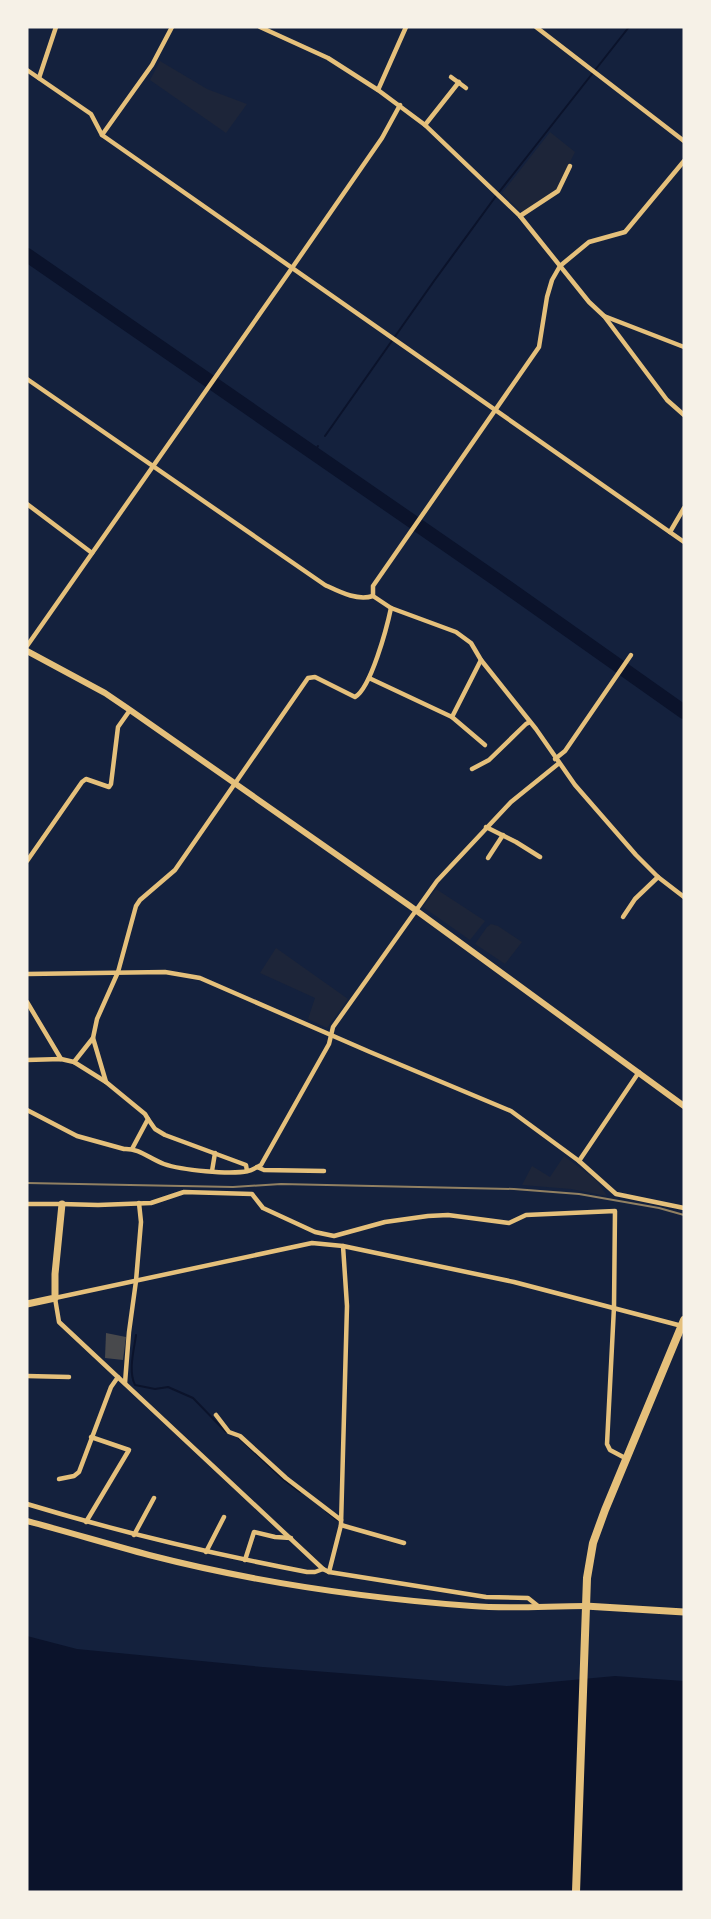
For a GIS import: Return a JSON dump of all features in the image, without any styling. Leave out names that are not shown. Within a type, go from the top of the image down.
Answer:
[{"type":"main road","points":[[27,1304],[55,1298],[62,1203]]},
{"type":"main road","points":[[576,1892],[585,1606],[593,1543],[683,1324]]},
{"type":"main road","points":[[585,1606],[684,1612]]},
{"type":"street","points":[[39,78],[57,27]]},
{"type":"street","points":[[102,135],[152,65],[172,27]]},
{"type":"street","points":[[260,27],[274,30],[328,58],[400,105],[425,125],[520,216],[589,302],[604,316],[667,400],[684,415]]},
{"type":"street","points":[[378,90],[406,27]]},
{"type":"street","points":[[536,27],[684,141]]},
{"type":"street","points":[[27,70],[91,114],[102,135],[684,542]]},
{"type":"street","points":[[451,76],[466,88]]},
{"type":"street","points":[[425,125],[459,82]]},
{"type":"street","points":[[27,646],[382,138],[400,105]]},
{"type":"street","points":[[373,596],[373,586],[539,347],[547,297],[552,280],[560,266],[589,242],[626,232],[684,161]]},
{"type":"street","points":[[520,216],[558,191],[570,166]]},
{"type":"street","points":[[604,316],[684,346]]},
{"type":"street","points":[[27,379],[326,585],[344,594],[366,598],[373,596],[392,608],[456,632],[471,643],[481,660],[530,722],[574,785],[636,855],[658,877],[684,897]]},
{"type":"street","points":[[27,504],[92,553]]},
{"type":"street","points":[[670,532],[684,508]]},
{"type":"street","points":[[106,1082],[93,1038],[97,1019],[118,972],[136,906],[175,870],[308,678],[315,677],[355,697],[362,692],[387,629],[392,608]]},
{"type":"street","points":[[27,651],[105,693],[236,783],[416,910],[684,1106]]},
{"type":"street","points":[[27,1110],[76,1136],[124,1149],[132,1149],[178,1167],[212,1171],[247,1171],[261,1164],[329,1044],[333,1027],[437,881],[511,802],[557,762],[631,655]]},
{"type":"street","points":[[452,717],[481,660]]},
{"type":"street","points":[[369,678],[452,717],[485,744]]},
{"type":"street","points":[[27,861],[82,782],[86,779],[109,787],[118,727],[130,710]]},
{"type":"street","points":[[472,769],[489,760],[530,722]]},
{"type":"street","points":[[477,738],[482,732]]},
{"type":"street","points":[[486,827],[540,856]]},
{"type":"street","points":[[488,858],[503,835]]},
{"type":"street","points":[[623,917],[635,899],[658,877]]},
{"type":"street","points":[[27,974],[165,972],[200,978],[511,1111],[579,1161],[616,1194],[684,1208]]},
{"type":"street","points":[[27,1002],[61,1059]]},
{"type":"street","points":[[74,1062],[93,1038]]},
{"type":"street","points":[[27,1060],[61,1059],[74,1062],[106,1082],[145,1114],[160,1132],[246,1165],[247,1171]]},
{"type":"street","points":[[579,1161],[639,1072]]},
{"type":"street","points":[[132,1149],[148,1119]]},
{"type":"street","points":[[212,1171],[215,1153]]},
{"type":"street","points":[[257,1167],[264,1170],[324,1171]]},
{"type":"street","points":[[27,1204],[151,1203],[184,1192],[252,1194],[263,1208],[315,1232],[334,1236],[385,1222],[428,1216],[457,1216],[509,1223],[526,1215],[615,1211],[614,1307],[607,1444],[610,1450],[627,1459]]},
{"type":"street","points":[[125,1383],[141,1222],[139,1203]]},
{"type":"street","points":[[333,1245],[334,1236]]},
{"type":"street","points":[[538,1606],[528,1598],[486,1597],[329,1572],[323,1569],[59,1322],[55,1298],[312,1243],[343,1246],[514,1282],[683,1324]]},
{"type":"street","points":[[329,1572],[341,1522],[347,1306],[343,1246]]},
{"type":"street","points":[[27,1376],[69,1377]]},
{"type":"street","points":[[59,1479],[74,1476],[79,1472],[111,1387],[118,1377]]},
{"type":"street","points":[[216,1415],[229,1432],[240,1436],[285,1478],[341,1522],[404,1543]]},
{"type":"street","points":[[86,1522],[129,1450],[91,1437]]},
{"type":"street","points":[[134,1535],[154,1498]]},
{"type":"street","points":[[27,1504],[134,1535],[206,1552],[308,1572],[323,1569]]},
{"type":"street","points":[[206,1552],[224,1517]]},
{"type":"street","points":[[27,1521],[151,1555],[314,1588],[474,1607],[585,1606]]},
{"type":"street","points":[[245,1560],[254,1532],[291,1538]]},
{"type":"shaded area","points":[[160,61],[207,89],[247,104],[226,133],[150,80]]},
{"type":"shaded area","points":[[550,132],[575,152],[556,190],[524,211],[520,211],[502,193]]},
{"type":"shaded area","points":[[436,889],[485,921],[470,940],[423,907]]},
{"type":"shaded area","points":[[491,924],[522,942],[505,964],[475,944]]},
{"type":"shaded area","points":[[276,948],[348,999],[327,1028],[308,1019],[315,998],[260,973]]},
{"type":"shaded area","points":[[564,1156],[596,1180],[607,1196],[571,1189],[522,1185],[532,1166],[550,1177]]},
{"type":"shaded area","points":[[27,1636],[77,1649],[263,1667],[507,1686],[615,1676],[684,1681],[684,1892],[27,1892]]},
{"type":"building","points":[[106,1333],[126,1337],[123,1360],[105,1358]]},
{"type":"waterway","points":[[325,436],[496,196],[629,27]]},
{"type":"waterway","points":[[27,255],[684,712]]},
{"type":"waterway","points":[[313,454],[318,446]]},
{"type":"waterway","points":[[136,1335],[132,1367],[135,1385],[155,1389],[168,1387],[193,1398],[226,1432]]},
{"type":"waterway","points":[[237,1436],[300,1492]]},
{"type":"waterway","points":[[326,1511],[337,1520]]},
{"type":"railway","points":[[27,1183],[233,1187],[281,1184],[514,1189],[579,1194],[659,1208],[684,1215]]}]
